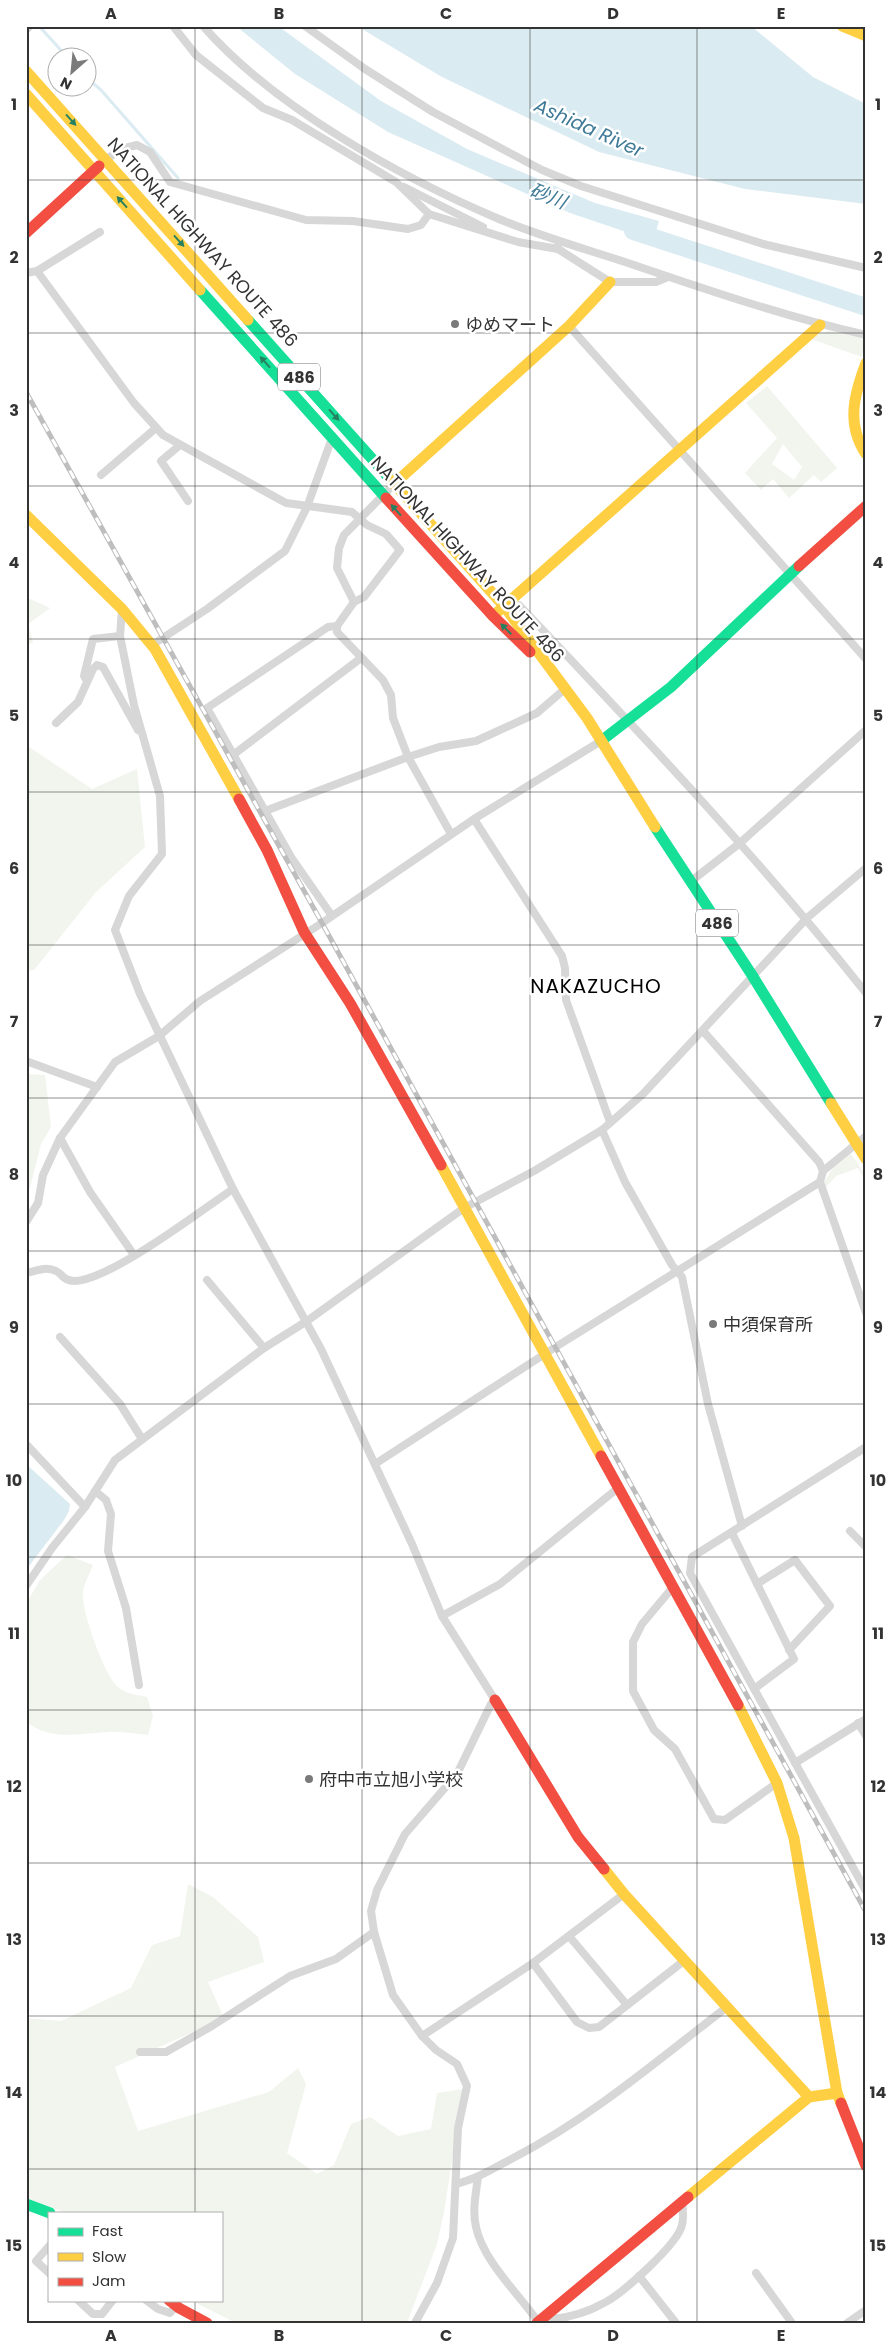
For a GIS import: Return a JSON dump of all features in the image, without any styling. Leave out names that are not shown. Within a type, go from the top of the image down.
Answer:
[{"type":"main road","points":[[842,26],[866,36]]},
{"type":"main road","name":"NATIONAL HIGHWAY ROUTE 486","points":[[26,71],[504,606],[566,688],[601,741],[690,882],[752,975],[866,1159]]},
{"type":"main road","name":"NATIONAL HIGHWAY ROUTE 486","points":[[26,94],[382,494],[493,616],[566,688]]},
{"type":"main road","points":[[26,233],[106,159]]},
{"type":"main road","points":[[395,483],[569,326],[610,282]]},
{"type":"main road","points":[[493,616],[820,325]]},
{"type":"main road","points":[[866,363],[852,409],[853,432],[866,454]]},
{"type":"main road","points":[[601,741],[643,713],[791,575],[819,546],[866,506]]},
{"type":"main road","points":[[26,515],[122,609],[152,645],[267,850],[304,932],[350,1003],[546,1354],[748,1724],[776,1783],[794,1838],[837,2093],[866,2166]]},
{"type":"main road","points":[[495,1700],[578,1837],[624,1894],[809,2097]]},
{"type":"main road","points":[[538,2322],[809,2097],[837,2093]]},
{"type":"main road","points":[[26,2204],[48,2212]]},
{"type":"main road","points":[[173,2303],[207,2323]]},
{"type":"street","points":[[26,30],[30,26]]},
{"type":"street","points":[[173,26],[196,55],[263,108],[292,120],[396,182],[455,214],[518,242]]},
{"type":"street","points":[[203,26],[217,42],[289,104],[393,168],[499,219],[668,277],[820,325],[866,335]]},
{"type":"street","points":[[305,26],[365,69],[434,112],[542,170],[581,186],[762,244],[866,268]]},
{"type":"street","points":[[106,159],[125,148],[138,145],[150,152],[170,182],[306,220],[353,221],[408,229],[421,225],[429,214]]},
{"type":"street","points":[[396,182],[429,214],[518,242],[558,249],[610,282],[656,282],[668,277]]},
{"type":"street","points":[[26,273],[37,271],[100,232]]},
{"type":"street","points":[[557,239],[558,249]]},
{"type":"street","points":[[37,271],[134,403],[163,435],[286,503],[352,512],[367,525],[386,534],[400,550],[364,597],[354,602],[337,626],[337,632],[382,680],[391,695],[392,718],[408,757],[451,834]]},
{"type":"street","points":[[569,326],[866,659]]},
{"type":"street","points":[[101,475],[156,428]]},
{"type":"street","points":[[152,645],[207,609],[285,551],[307,506],[332,438]]},
{"type":"street","points":[[180,445],[161,461],[188,501]]},
{"type":"street","points":[[354,602],[337,568],[339,548],[344,535],[382,494],[395,483]]},
{"type":"street","points":[[504,606],[520,604],[631,721],[807,918],[866,993]]},
{"type":"street","points":[[122,609],[120,636],[134,704],[160,796],[162,854],[129,896],[115,930],[159,1036],[233,1189],[307,1321],[412,1544],[442,1616],[495,1700],[491,1704],[457,1774],[404,1834],[377,1890],[371,1911],[374,1932],[394,1995],[422,2036],[436,2050],[457,2064],[467,2086],[458,2128],[453,2238],[438,2283],[415,2323]]},
{"type":"street","points":[[332,916],[291,857],[207,708],[328,627],[337,626]]},
{"type":"street","points":[[87,681],[84,676],[93,639],[120,636]]},
{"type":"street","points":[[233,755],[361,658]]},
{"type":"street","points":[[56,723],[78,702],[87,681],[97,665],[104,667],[137,729],[142,733]]},
{"type":"street","points":[[265,811],[408,757],[439,747],[476,741],[537,713],[566,688]]},
{"type":"street","points":[[690,882],[740,843],[866,730]]},
{"type":"street","points":[[26,1222],[38,1204],[44,1175],[60,1138],[115,1062],[159,1036],[200,1001],[304,932],[332,916],[451,834],[601,741]]},
{"type":"street","points":[[474,819],[562,956],[565,968],[566,1000],[610,1122]]},
{"type":"street","points":[[26,1586],[52,1548],[85,1507],[115,1460],[264,1348],[307,1321],[464,1208],[534,1172],[602,1130],[643,1094],[807,918],[866,868]]},
{"type":"street","points":[[703,1031],[820,1162],[823,1171],[820,1182],[866,1313]]},
{"type":"street","points":[[26,1062],[97,1087]]},
{"type":"street","points":[[602,1130],[625,1182],[672,1265],[682,1276],[708,1404],[742,1526]]},
{"type":"street","points":[[823,1171],[866,1136]]},
{"type":"street","points":[[60,1138],[90,1192],[134,1255]]},
{"type":"street","points":[[375,1464],[820,1182]]},
{"type":"street","points":[[26,1273],[44,1268],[57,1271],[64,1279],[76,1281],[108,1271],[233,1189]]},
{"type":"street","points":[[207,1280],[264,1348]]},
{"type":"street","points":[[60,1337],[120,1404],[142,1439]]},
{"type":"street","points":[[26,1444],[85,1507]]},
{"type":"street","points":[[866,1447],[692,1557],[690,1574],[866,1891]]},
{"type":"street","points":[[442,1616],[500,1584],[618,1488]]},
{"type":"street","points":[[95,1491],[106,1500],[112,1514],[108,1551],[126,1608],[139,1685]]},
{"type":"street","points":[[850,1530],[866,1547]]},
{"type":"street","points":[[732,1533],[794,1659],[754,1689]]},
{"type":"street","points":[[756,1584],[795,1560],[830,1606],[789,1650]]},
{"type":"street","points":[[673,1588],[642,1624],[633,1642],[633,1691],[654,1730],[675,1749],[714,1819],[725,1820],[776,1783]]},
{"type":"street","points":[[795,1763],[866,1719]]},
{"type":"street","points":[[858,1723],[866,1736]]},
{"type":"street","points":[[422,2036],[533,1964],[624,1894]]},
{"type":"street","points":[[140,2052],[166,2052],[212,2026],[245,2003],[290,1976],[336,1959],[374,1932]]},
{"type":"street","points":[[569,1936],[627,2005]]},
{"type":"street","points":[[533,1964],[578,2022],[589,2028],[599,2027],[685,1960]]},
{"type":"street","points":[[456,2184],[478,2177],[540,2144],[580,2119],[727,2007]]},
{"type":"street","points":[[478,2177],[476,2227],[485,2252],[538,2322]]},
{"type":"street","points":[[548,2314],[553,2319],[571,2317],[605,2303],[638,2276],[666,2249],[682,2227],[682,2202]]},
{"type":"street","points":[[48,2247],[36,2261],[48,2272]]},
{"type":"street","points":[[756,2273],[792,2323]]},
{"type":"street","points":[[638,2276],[676,2323]]},
{"type":"street","points":[[80,2302],[93,2314],[102,2314],[111,2302]]},
{"type":"street","points":[[149,2302],[158,2309],[170,2313],[173,2303]]},
{"type":"street","points":[[847,2323],[866,2310]]},
{"type":"shaded area","points":[[829,331],[860,338],[865,342],[862,357],[811,339],[814,335]]},
{"type":"shaded area","points":[[767,386],[837,468],[821,482],[814,475],[789,498],[773,479],[761,490],[745,473],[777,438],[746,403]],"holes":[[[783,444],[802,467],[794,480],[772,464]]]},
{"type":"shaded area","points":[[26,597],[50,608],[28,624],[33,642],[26,646]]},
{"type":"shaded area","points":[[26,745],[92,789],[137,769],[145,847],[96,892],[34,970],[26,971]]},
{"type":"shaded area","points":[[26,1074],[45,1075],[51,1127],[41,1144],[30,1188],[26,1193]]},
{"type":"shaded area","points":[[851,1154],[866,1176],[866,1183],[858,1168],[836,1176],[825,1188],[823,1184],[833,1168]]},
{"type":"shaded area","points":[[67,1555],[93,1565],[83,1590],[83,1599],[94,1641],[106,1669],[118,1687],[132,1694],[147,1697],[153,1716],[148,1735],[123,1732],[55,1734],[35,1728],[26,1721],[26,1604],[40,1580]]},
{"type":"shaded area","points":[[188,1884],[213,1897],[258,1937],[264,1962],[208,1982],[224,2018],[115,2067],[138,2131],[269,2092],[298,2068],[306,2084],[287,2153],[317,2174],[334,2165],[351,2124],[370,2117],[398,2136],[431,2129],[437,2093],[463,2089],[444,2213],[437,2244],[407,2323],[236,2323],[194,2302],[222,2302],[222,2212],[63,2212],[26,2198],[26,2018],[61,2021],[131,1988],[152,1945],[180,1936]]},
{"type":"water","points":[[236,26],[278,26],[381,101],[467,149],[595,203],[659,221],[653,241],[570,213],[388,132],[295,74]]},
{"type":"water","name":"Ashida River","points":[[357,26],[751,26],[813,77],[866,104],[866,204],[745,189],[599,152],[442,77]]},
{"type":"water","points":[[26,1464],[70,1504],[69,1511],[64,1520],[26,1570]]},
{"type":"waterway","points":[[39,26],[59,48]]},
{"type":"waterway","points":[[98,87],[178,178]]},
{"type":"waterway","name":"砂川","points":[[633,231],[866,307]]},
{"type":"railway","points":[[26,392],[322,923],[866,1912]]},
{"type":"traffic: fast","points":[[200,290],[386,498]]},
{"type":"traffic: fast","points":[[248,320],[391,480]]},
{"type":"traffic: fast","points":[[601,741],[671,687],[799,566]]},
{"type":"traffic: fast","points":[[655,827],[752,975],[831,1103]]},
{"type":"traffic: fast","points":[[26,2204],[48,2212]]},
{"type":"traffic: slow","points":[[842,26],[866,36]]},
{"type":"traffic: slow","points":[[26,71],[248,320]]},
{"type":"traffic: slow","points":[[26,94],[200,290]]},
{"type":"traffic: slow","points":[[395,483],[569,326],[610,282]]},
{"type":"traffic: slow","points":[[493,616],[820,325]]},
{"type":"traffic: slow","points":[[866,363],[858,386],[854,409],[856,432],[866,454]]},
{"type":"traffic: slow","points":[[391,480],[504,606],[587,718],[655,827]]},
{"type":"traffic: slow","points":[[26,515],[122,609],[155,649],[239,799]]},
{"type":"traffic: slow","points":[[831,1103],[866,1159]]},
{"type":"traffic: slow","points":[[441,1165],[601,1456]]},
{"type":"traffic: slow","points":[[738,1705],[777,1783],[794,1838],[837,2093],[841,2103]]},
{"type":"traffic: slow","points":[[604,1869],[624,1894],[809,2097]]},
{"type":"traffic: slow","points":[[688,2197],[809,2097],[837,2093]]},
{"type":"traffic: jam","points":[[26,233],[99,166]]},
{"type":"traffic: jam","points":[[386,498],[493,616],[530,652]]},
{"type":"traffic: jam","points":[[799,566],[866,506]]},
{"type":"traffic: jam","points":[[239,799],[267,850],[304,932],[350,1003],[441,1165]]},
{"type":"traffic: jam","points":[[601,1456],[738,1705]]},
{"type":"traffic: jam","points":[[495,1700],[578,1837],[604,1869]]},
{"type":"traffic: jam","points":[[841,2103],[866,2166]]},
{"type":"traffic: jam","points":[[537,2323],[688,2197]]},
{"type":"traffic: jam","points":[[172,2302],[207,2323]]},
{"type":"place","name":"ゆめマート","points":[[455,324]]},
{"type":"place","name":"中須保育所","points":[[713,1324]]},
{"type":"place","name":"府中市立旭小学校","points":[[309,1779]]},
{"type":"district","name":"NAKAZUCHO","points":[[596,986]]}]
